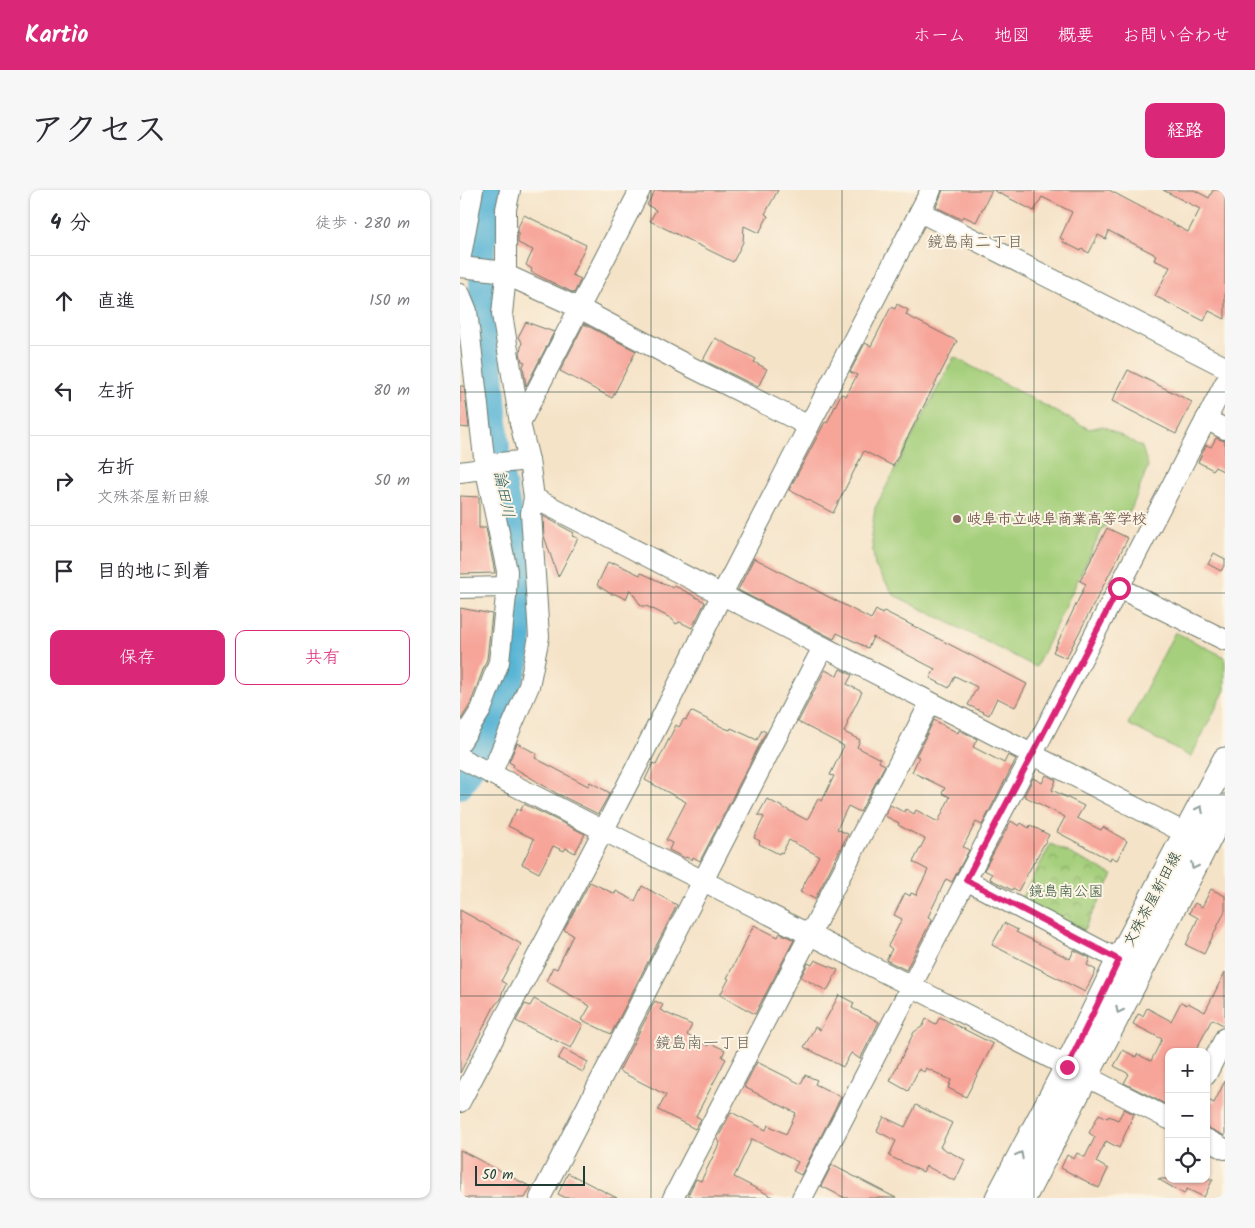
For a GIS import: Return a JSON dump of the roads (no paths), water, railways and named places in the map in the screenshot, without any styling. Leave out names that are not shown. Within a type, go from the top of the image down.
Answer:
[{"type":"main road","name":"文殊茶屋新田線","points":[[1023,1198],[1076,1071],[1119,960],[1225,760]]},
{"type":"main road","name":"文殊茶屋新田線","points":[[998,1198],[1076,1071],[1225,807]]},
{"type":"street","points":[[473,190],[462,265],[502,273],[579,308],[808,426]]},
{"type":"street","points":[[489,773],[528,686],[539,637],[531,513],[534,498],[524,461],[520,423],[502,314],[502,273],[506,209],[510,190]]},
{"type":"street","points":[[520,423],[640,190]]},
{"type":"street","points":[[460,1102],[694,653],[808,426],[931,190]]},
{"type":"street","points":[[920,212],[1225,367]]},
{"type":"street","points":[[460,294],[468,311],[487,465],[507,571],[500,662],[482,710],[460,743]]},
{"type":"street","points":[[802,1198],[1225,383]]},
{"type":"street","points":[[1206,419],[1225,429]]},
{"type":"street","points":[[460,472],[475,470],[487,465],[524,461]]},
{"type":"street","points":[[534,498],[721,596],[1187,834]]},
{"type":"street","points":[[460,588],[506,587]]},
{"type":"street","points":[[1119,588],[1225,640]]},
{"type":"street","points":[[540,1198],[823,648]]},
{"type":"street","points":[[673,1198],[930,703]]},
{"type":"street","points":[[460,758],[704,880],[1165,1117]]},
{"type":"street","points":[[966,880],[1119,960]]},
{"type":"street","points":[[1210,1067],[1225,1038]]},
{"type":"street","points":[[1210,1141],[1225,1148]]},
{"type":"waterway","name":"論田川","points":[[460,786],[492,732],[502,707],[516,664],[521,621],[521,567],[498,462],[488,334],[482,299],[482,251],[493,190]]},
{"type":"place","name":"岐阜市立岐阜商業高等学校","points":[[957,519]]},
{"type":"district","name":"鏡島南二丁目","points":[[975,241]]},
{"type":"district","name":"鏡島南一丁目","points":[[703,1042]]},
{"type":"park label","name":"鏡島南公園","points":[[1066,891]]}]
